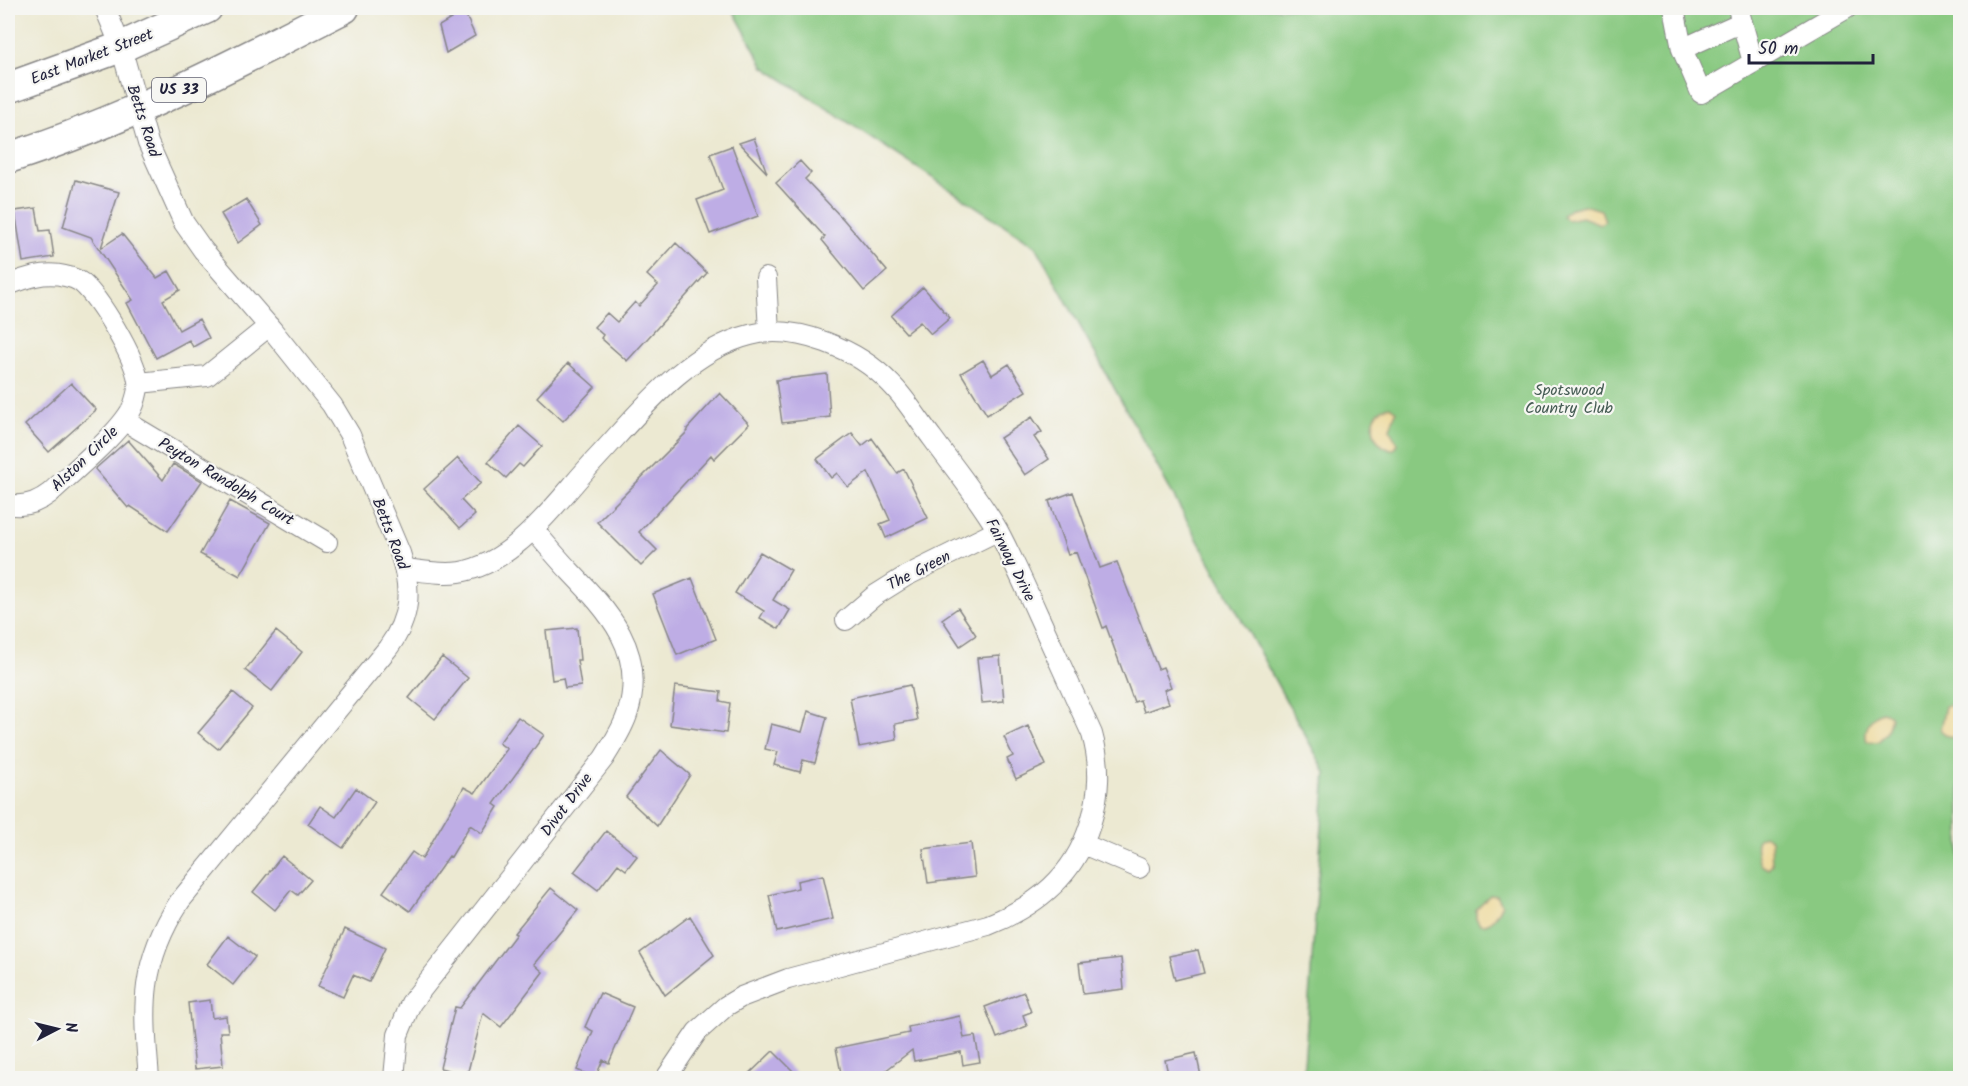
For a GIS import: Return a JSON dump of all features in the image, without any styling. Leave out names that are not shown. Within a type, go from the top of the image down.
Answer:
[{"type":"highway","name":"East Market Street","points":[[8,88],[121,47],[207,8]]},
{"type":"highway","name":"US 33","points":[[8,158],[138,109],[257,53],[344,8]]},
{"type":"highway","points":[[8,175],[29,157],[55,142]]},
{"type":"street","name":"Betts Road","points":[[105,8],[121,47],[148,143],[184,223],[203,250],[269,326],[332,405],[343,423],[399,549],[405,569],[407,605],[404,622],[396,638],[364,680],[180,901],[164,929],[151,959],[145,990],[144,1021],[149,1078]]},
{"type":"street","points":[[1674,8],[1682,49],[1701,93],[1847,8]]},
{"type":"street","points":[[1682,49],[1742,12],[1753,62]]},
{"type":"street","points":[[8,283],[47,274],[66,276],[81,282],[101,306],[129,353],[139,383],[207,375],[269,326]]},
{"type":"street","points":[[766,278],[769,332]]},
{"type":"street","name":"Fairway Drive","points":[[405,569],[444,573],[467,570],[504,554],[532,529],[651,400],[685,369],[730,342],[750,335],[769,332],[793,334],[842,349],[867,363],[886,380],[977,497],[998,531],[1092,734],[1095,746],[1099,771],[1098,797],[1083,844],[1066,873],[1052,888],[1029,905],[988,926],[788,979],[741,997],[726,1006],[697,1032],[666,1078]]},
{"type":"street","name":"Alston Circle","points":[[8,504],[15,506],[37,503],[125,421],[134,404],[139,383]]},
{"type":"street","name":"Peyton Randolph Court","points":[[125,421],[327,542]]},
{"type":"street","name":"Divot Drive","points":[[394,1078],[398,1035],[411,1003],[604,758],[624,722],[630,703],[632,670],[627,649],[618,629],[585,585],[532,529]]},
{"type":"street","name":"The Green","points":[[846,620],[874,596],[906,576],[998,531]]},
{"type":"street","points":[[1083,844],[1138,868]]},
{"type":"green space","name":"Spotswood Country Club","points":[[732,8],[1960,8],[1960,1078],[1303,1078],[1326,773],[1036,246],[764,67]]},
{"type":"sand","points":[[1584,205],[1601,210],[1605,221],[1600,224],[1582,217],[1567,220],[1564,218],[1563,215],[1572,208]]},
{"type":"sand","points":[[1390,406],[1396,411],[1390,429],[1397,444],[1396,448],[1391,450],[1378,441],[1373,428],[1377,414]]},
{"type":"sand","points":[[1949,705],[1955,710],[1959,721],[1958,733],[1952,737],[1945,735],[1940,729],[1945,706]]},
{"type":"sand","points":[[1882,712],[1891,717],[1887,732],[1878,742],[1867,741],[1866,732],[1869,724],[1874,716]]},
{"type":"sand","points":[[1764,835],[1771,840],[1772,865],[1768,869],[1761,865],[1757,852],[1758,838]]},
{"type":"sand","points":[[1490,895],[1497,896],[1502,904],[1491,921],[1480,924],[1476,918],[1476,909]]},
{"type":"building","points":[[464,11],[475,36],[446,53],[439,26]]},
{"type":"building","points":[[754,138],[767,173],[739,143]]},
{"type":"building","points":[[732,146],[758,216],[710,234],[697,200],[723,190],[710,154]]},
{"type":"building","points":[[800,161],[811,173],[805,179],[844,220],[887,271],[864,291],[822,240],[825,237],[776,183]]},
{"type":"building","points":[[76,180],[119,192],[101,248],[122,234],[157,278],[169,271],[180,290],[163,300],[179,330],[199,319],[209,338],[193,347],[189,340],[156,358],[127,303],[133,300],[91,237],[63,227]]},
{"type":"building","points":[[246,199],[262,225],[238,243],[221,214]]},
{"type":"building","points":[[36,208],[40,231],[50,230],[54,257],[23,262],[15,211]]},
{"type":"building","points":[[676,243],[707,273],[627,361],[601,338],[603,335],[594,327],[607,313],[617,322],[635,302],[639,306],[658,285],[647,275]]},
{"type":"building","points":[[923,287],[950,318],[931,334],[920,322],[906,333],[891,316]]},
{"type":"building","points":[[983,360],[992,375],[1009,364],[1026,391],[987,415],[961,373]]},
{"type":"building","points":[[568,363],[595,387],[563,421],[537,397]]},
{"type":"building","points":[[827,374],[830,417],[782,423],[776,380]]},
{"type":"building","points":[[71,383],[96,410],[49,452],[25,425]]},
{"type":"building","points":[[720,393],[749,424],[714,459],[711,455],[639,532],[657,550],[641,566],[597,522],[688,431],[687,429]]},
{"type":"building","points":[[1032,417],[1042,432],[1034,437],[1049,459],[1025,475],[1000,438]]},
{"type":"building","points":[[519,426],[542,446],[523,467],[519,464],[506,478],[488,462]]},
{"type":"building","points":[[852,433],[862,446],[872,438],[897,473],[904,469],[928,518],[886,538],[880,524],[890,520],[868,472],[848,487],[837,473],[831,478],[817,459]]},
{"type":"building","points":[[128,440],[163,480],[173,464],[202,481],[168,531],[130,506],[128,508],[95,469]]},
{"type":"building","points":[[458,458],[481,483],[461,500],[475,515],[460,528],[424,489]]},
{"type":"building","points":[[1073,492],[1100,568],[1117,562],[1158,669],[1163,667],[1171,687],[1164,690],[1169,703],[1144,712],[1140,700],[1134,702],[1106,626],[1103,628],[1076,552],[1068,555],[1049,501]]},
{"type":"building","points":[[230,501],[270,523],[240,576],[200,554]]},
{"type":"building","points":[[760,552],[791,570],[773,600],[790,610],[779,629],[760,618],[764,611],[735,593]]},
{"type":"building","points":[[692,578],[716,639],[677,655],[653,594]]},
{"type":"building","points":[[958,608],[976,635],[960,646],[942,619]]},
{"type":"building","points":[[577,628],[580,660],[577,660],[581,686],[565,688],[563,678],[552,680],[546,631]]},
{"type":"building","points":[[276,631],[302,652],[272,691],[245,670]]},
{"type":"building","points":[[1000,656],[1004,701],[982,703],[977,658]]},
{"type":"building","points":[[442,657],[468,678],[435,719],[409,698]]},
{"type":"building","points":[[910,685],[917,720],[895,724],[897,740],[859,747],[850,698]]},
{"type":"building","points":[[675,686],[721,692],[720,701],[730,703],[726,733],[670,725]]},
{"type":"building","points":[[233,692],[252,708],[218,749],[198,733]]},
{"type":"building","points":[[808,711],[827,717],[815,763],[803,760],[800,772],[774,765],[778,752],[765,749],[771,724],[802,732]]},
{"type":"building","points":[[518,717],[544,735],[494,804],[498,807],[482,833],[470,825],[451,857],[449,856],[410,911],[383,892],[412,852],[422,859],[464,787],[475,793],[507,749],[499,743]]},
{"type":"building","points":[[1028,726],[1046,765],[1016,779],[1007,759],[1013,756],[1004,737]]},
{"type":"building","points":[[661,750],[690,775],[657,826],[626,797]]},
{"type":"building","points":[[356,788],[375,802],[343,848],[308,824],[320,806],[336,817]]},
{"type":"building","points":[[606,831],[637,856],[626,870],[618,864],[598,890],[574,872]]},
{"type":"building","points":[[971,843],[975,877],[928,883],[923,849]]},
{"type":"building","points":[[282,856],[311,880],[298,895],[291,890],[275,910],[253,892]]},
{"type":"building","points":[[823,875],[833,919],[777,932],[769,895],[798,888],[797,881]]},
{"type":"building","points":[[551,888],[578,910],[534,964],[543,972],[501,1027],[483,1013],[467,1075],[440,1068],[455,1007],[460,1008],[516,934],[514,933]]},
{"type":"building","points":[[690,916],[714,955],[665,995],[640,953]]},
{"type":"building","points":[[345,929],[385,948],[369,982],[353,975],[343,997],[318,986]]},
{"type":"building","points":[[228,936],[255,957],[233,985],[207,964]]},
{"type":"building","points":[[1198,950],[1204,973],[1175,980],[1169,956]]},
{"type":"building","points":[[1121,958],[1124,989],[1083,994],[1079,963]]},
{"type":"building","points":[[1024,992],[1031,1012],[1023,1015],[1027,1026],[997,1038],[985,1007]]},
{"type":"building","points":[[600,993],[633,1007],[609,1063],[603,1060],[595,1078],[577,1070],[593,1031],[585,1027]]},
{"type":"building","points":[[210,1000],[212,1018],[226,1016],[228,1032],[220,1032],[223,1066],[195,1069],[188,1003]]},
{"type":"building","points":[[960,1016],[964,1038],[975,1036],[980,1062],[963,1065],[961,1052],[914,1061],[912,1050],[876,1078],[842,1078],[836,1048],[909,1033],[908,1027]]},
{"type":"building","points":[[773,1051],[800,1078],[745,1078]]},
{"type":"building","points":[[1196,1053],[1201,1076],[1169,1078],[1165,1060]]}]
